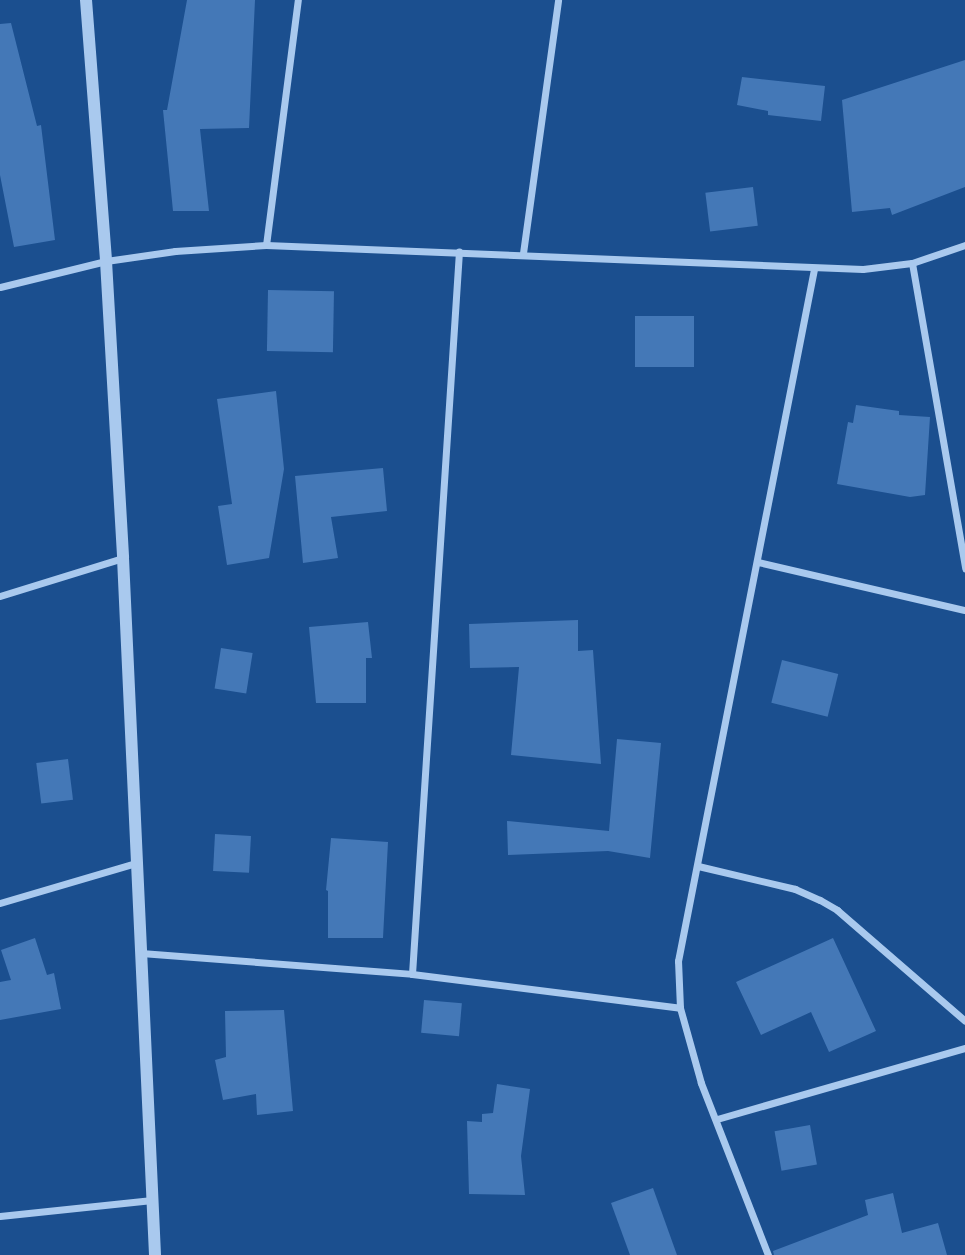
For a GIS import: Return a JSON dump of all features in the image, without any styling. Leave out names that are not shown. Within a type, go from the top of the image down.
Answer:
[{"type":"street","points":[[86,0],[106,261],[123,558],[155,1255]]},
{"type":"street","points":[[265,245],[298,0]]},
{"type":"street","points":[[523,253],[558,0]]},
{"type":"street","points":[[0,287],[106,261],[174,251],[265,245],[523,253],[814,269],[863,269],[912,263],[965,245]]},
{"type":"street","points":[[412,974],[458,251]]},
{"type":"street","points":[[912,263],[965,568]]},
{"type":"street","points":[[768,1255],[701,1083],[680,1008],[678,961],[814,269]]},
{"type":"street","points":[[0,596],[123,558]]},
{"type":"street","points":[[758,562],[965,610]]},
{"type":"street","points":[[0,903],[136,863]]},
{"type":"street","points":[[698,866],[795,889],[838,910],[965,1021]]},
{"type":"street","points":[[141,953],[412,974],[680,1008]]},
{"type":"street","points":[[716,1119],[965,1048]]},
{"type":"street","points":[[0,1216],[152,1200]]},
{"type":"building","points":[[187,0],[255,0],[249,128],[200,129],[209,211],[173,211],[163,110],[167,110]]},
{"type":"building","points":[[11,23],[37,126],[41,125],[55,240],[14,247],[0,175],[0,24]]},
{"type":"building","points":[[965,60],[965,187],[892,215],[890,208],[852,212],[842,100]]},
{"type":"building","points":[[742,77],[825,86],[821,121],[768,115],[768,111],[737,105]]},
{"type":"building","points":[[753,187],[758,226],[710,232],[705,193]]},
{"type":"building","points":[[268,290],[334,291],[333,352],[267,351]]},
{"type":"building","points":[[635,316],[694,316],[694,367],[635,367]]},
{"type":"building","points":[[276,391],[284,469],[269,558],[227,565],[218,506],[232,504],[217,399]]},
{"type":"building","points":[[856,405],[899,411],[899,415],[930,417],[925,495],[910,497],[837,484],[848,422],[853,423]]},
{"type":"building","points":[[383,468],[387,511],[331,517],[338,558],[303,563],[295,476]]},
{"type":"building","points":[[578,620],[578,651],[593,650],[601,764],[511,755],[519,667],[470,668],[469,624]]},
{"type":"building","points":[[368,622],[372,658],[366,658],[366,703],[316,703],[309,627]]},
{"type":"building","points":[[221,648],[253,653],[246,694],[215,688]]},
{"type":"building","points":[[782,660],[838,674],[828,717],[771,703]]},
{"type":"building","points":[[617,739],[661,743],[650,858],[608,851],[508,855],[507,821],[609,831]]},
{"type":"building","points":[[68,759],[73,800],[41,804],[36,763]]},
{"type":"building","points":[[215,834],[251,836],[249,873],[213,871]]},
{"type":"building","points":[[331,838],[388,842],[383,938],[328,938],[326,890]]},
{"type":"building","points":[[35,938],[47,975],[54,973],[61,1009],[0,1020],[0,982],[11,980],[1,950]]},
{"type":"building","points":[[833,938],[876,1031],[829,1052],[811,1012],[761,1035],[736,982]]},
{"type":"building","points":[[424,1000],[462,1003],[459,1036],[421,1033]]},
{"type":"building","points":[[284,1010],[293,1111],[257,1115],[256,1094],[223,1100],[215,1060],[226,1057],[225,1011]]},
{"type":"building","points":[[497,1084],[530,1089],[521,1156],[525,1195],[469,1194],[467,1121],[482,1122],[482,1114],[493,1113]]},
{"type":"building","points":[[810,1125],[817,1164],[781,1171],[775,1131]]},
{"type":"building","points":[[653,1188],[677,1255],[630,1255],[611,1203]]},
{"type":"building","points":[[893,1193],[902,1233],[938,1223],[947,1255],[774,1255],[773,1251],[868,1215],[865,1200]]}]
